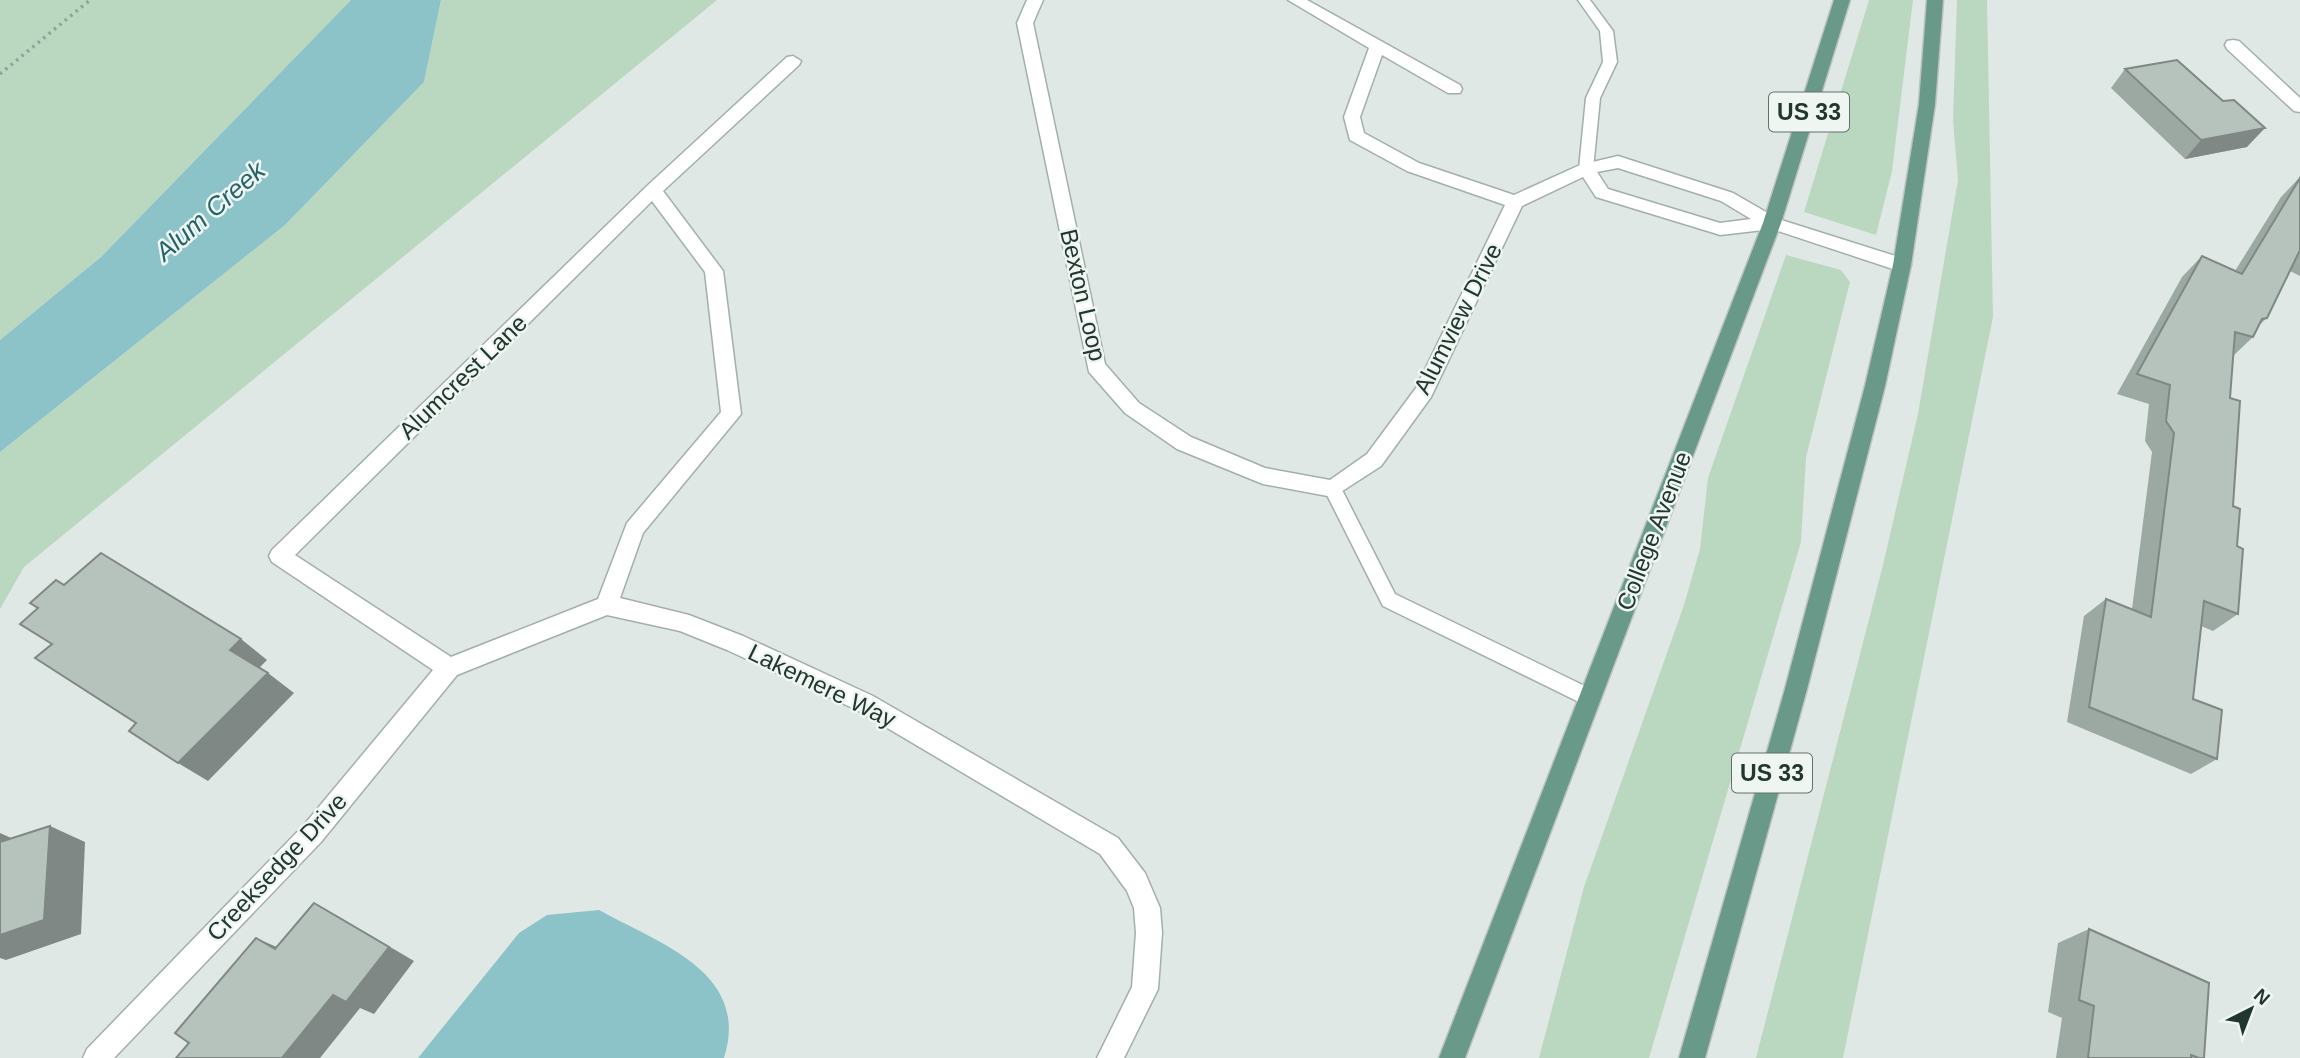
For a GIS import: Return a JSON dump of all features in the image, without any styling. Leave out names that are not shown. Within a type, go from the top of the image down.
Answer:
[{"type":"main road","name":"College Avenue","points":[[1452,1058],[1772,223],[1842,0]]},
{"type":"main road","name":"US 33","points":[[1692,1058],[1796,689],[1875,386],[1902,265],[1927,104],[1935,0]]},
{"type":"street","name":"Bexton Loop","points":[[1035,0],[1025,23],[1096,367],[1132,408],[1184,443],[1263,476],[1333,488]]},
{"type":"street","points":[[1296,0],[1454,89]]},
{"type":"street","points":[[2233,45],[2300,107]]},
{"type":"street","points":[[1377,47],[1352,117],[1356,136],[1374,149],[1405,163],[1515,202],[1586,169],[1618,162],[1727,197],[1772,223],[1902,265]]},
{"type":"street","name":"Alumcrest Lane","points":[[449,667],[280,556],[653,190],[793,61]]},
{"type":"street","points":[[1586,169],[1602,193],[1720,229],[1772,223]]},
{"type":"street","points":[[449,667],[607,605],[634,529],[731,414],[714,271],[653,190]]},
{"type":"street","name":"Alumview Drive","points":[[1333,488],[1374,460],[1424,392],[1515,202]]},
{"type":"street","name":"Lakemere Way","points":[[607,605],[681,622],[735,643],[865,703],[1109,846],[1136,882],[1147,908],[1149,933],[1145,989],[1110,1058]]},
{"type":"street","name":"Creeksedge Drive","points":[[96,1058],[312,834],[449,667]]},
{"type":"lane","points":[[1584,0],[1606,31],[1610,62],[1593,98],[1586,169]]},
{"type":"lane","points":[[1333,488],[1390,600],[1591,698]]},
{"type":"path","points":[[0,74],[90,0]]},
{"type":"green space","points":[[0,0],[351,0],[101,257],[0,340]]},
{"type":"green space","points":[[441,0],[717,0],[24,567],[0,609],[0,452],[285,225],[424,82]]},
{"type":"green space","points":[[1869,0],[1913,0],[1892,171],[1876,235],[1804,212]]},
{"type":"green space","points":[[1957,0],[1987,0],[1993,317],[1843,1058],[1756,1058],[1883,565],[1918,414],[1958,180],[1953,120]]},
{"type":"green space","points":[[1786,255],[1841,270],[1850,282],[1806,457],[1801,542],[1649,1058],[1539,1058],[1584,887],[1684,605],[1700,549],[1708,478]]},
{"type":"water","name":"Alum Creek","points":[[351,0],[441,0],[424,82],[285,225],[0,452],[0,340],[101,257]]},
{"type":"water","points":[[599,910],[672,949],[694,964],[712,982],[724,1003],[729,1028],[724,1058],[418,1058],[519,933],[547,915]]},
{"type":"building","points":[[2177,60],[2223,101],[2234,100],[2265,128],[2201,140],[2125,69]]},
{"type":"building","points":[[2300,178],[2300,250],[2267,318],[2262,319],[2253,337],[2235,332],[2230,398],[2240,401],[2233,506],[2240,509],[2237,546],[2243,549],[2238,614],[2204,601],[2193,699],[2222,710],[2217,759],[2089,707],[2106,599],[2151,617],[2174,433],[2166,421],[2170,385],[2137,374],[2202,256],[2242,274]]},
{"type":"building","points":[[101,553],[241,639],[230,650],[268,673],[178,763],[129,731],[136,723],[35,658],[52,644],[20,624],[38,608],[30,603],[56,580],[64,585]]},
{"type":"building","points":[[50,826],[44,920],[0,935],[0,842]]},
{"type":"building","points":[[314,903],[389,947],[346,1002],[333,995],[282,1058],[176,1058],[189,1043],[175,1033],[256,938],[275,949]]},
{"type":"building","points":[[2089,929],[2209,983],[2204,1058],[2191,1055],[2191,1058],[2088,1058],[2094,1006],[2079,1000]]}]
